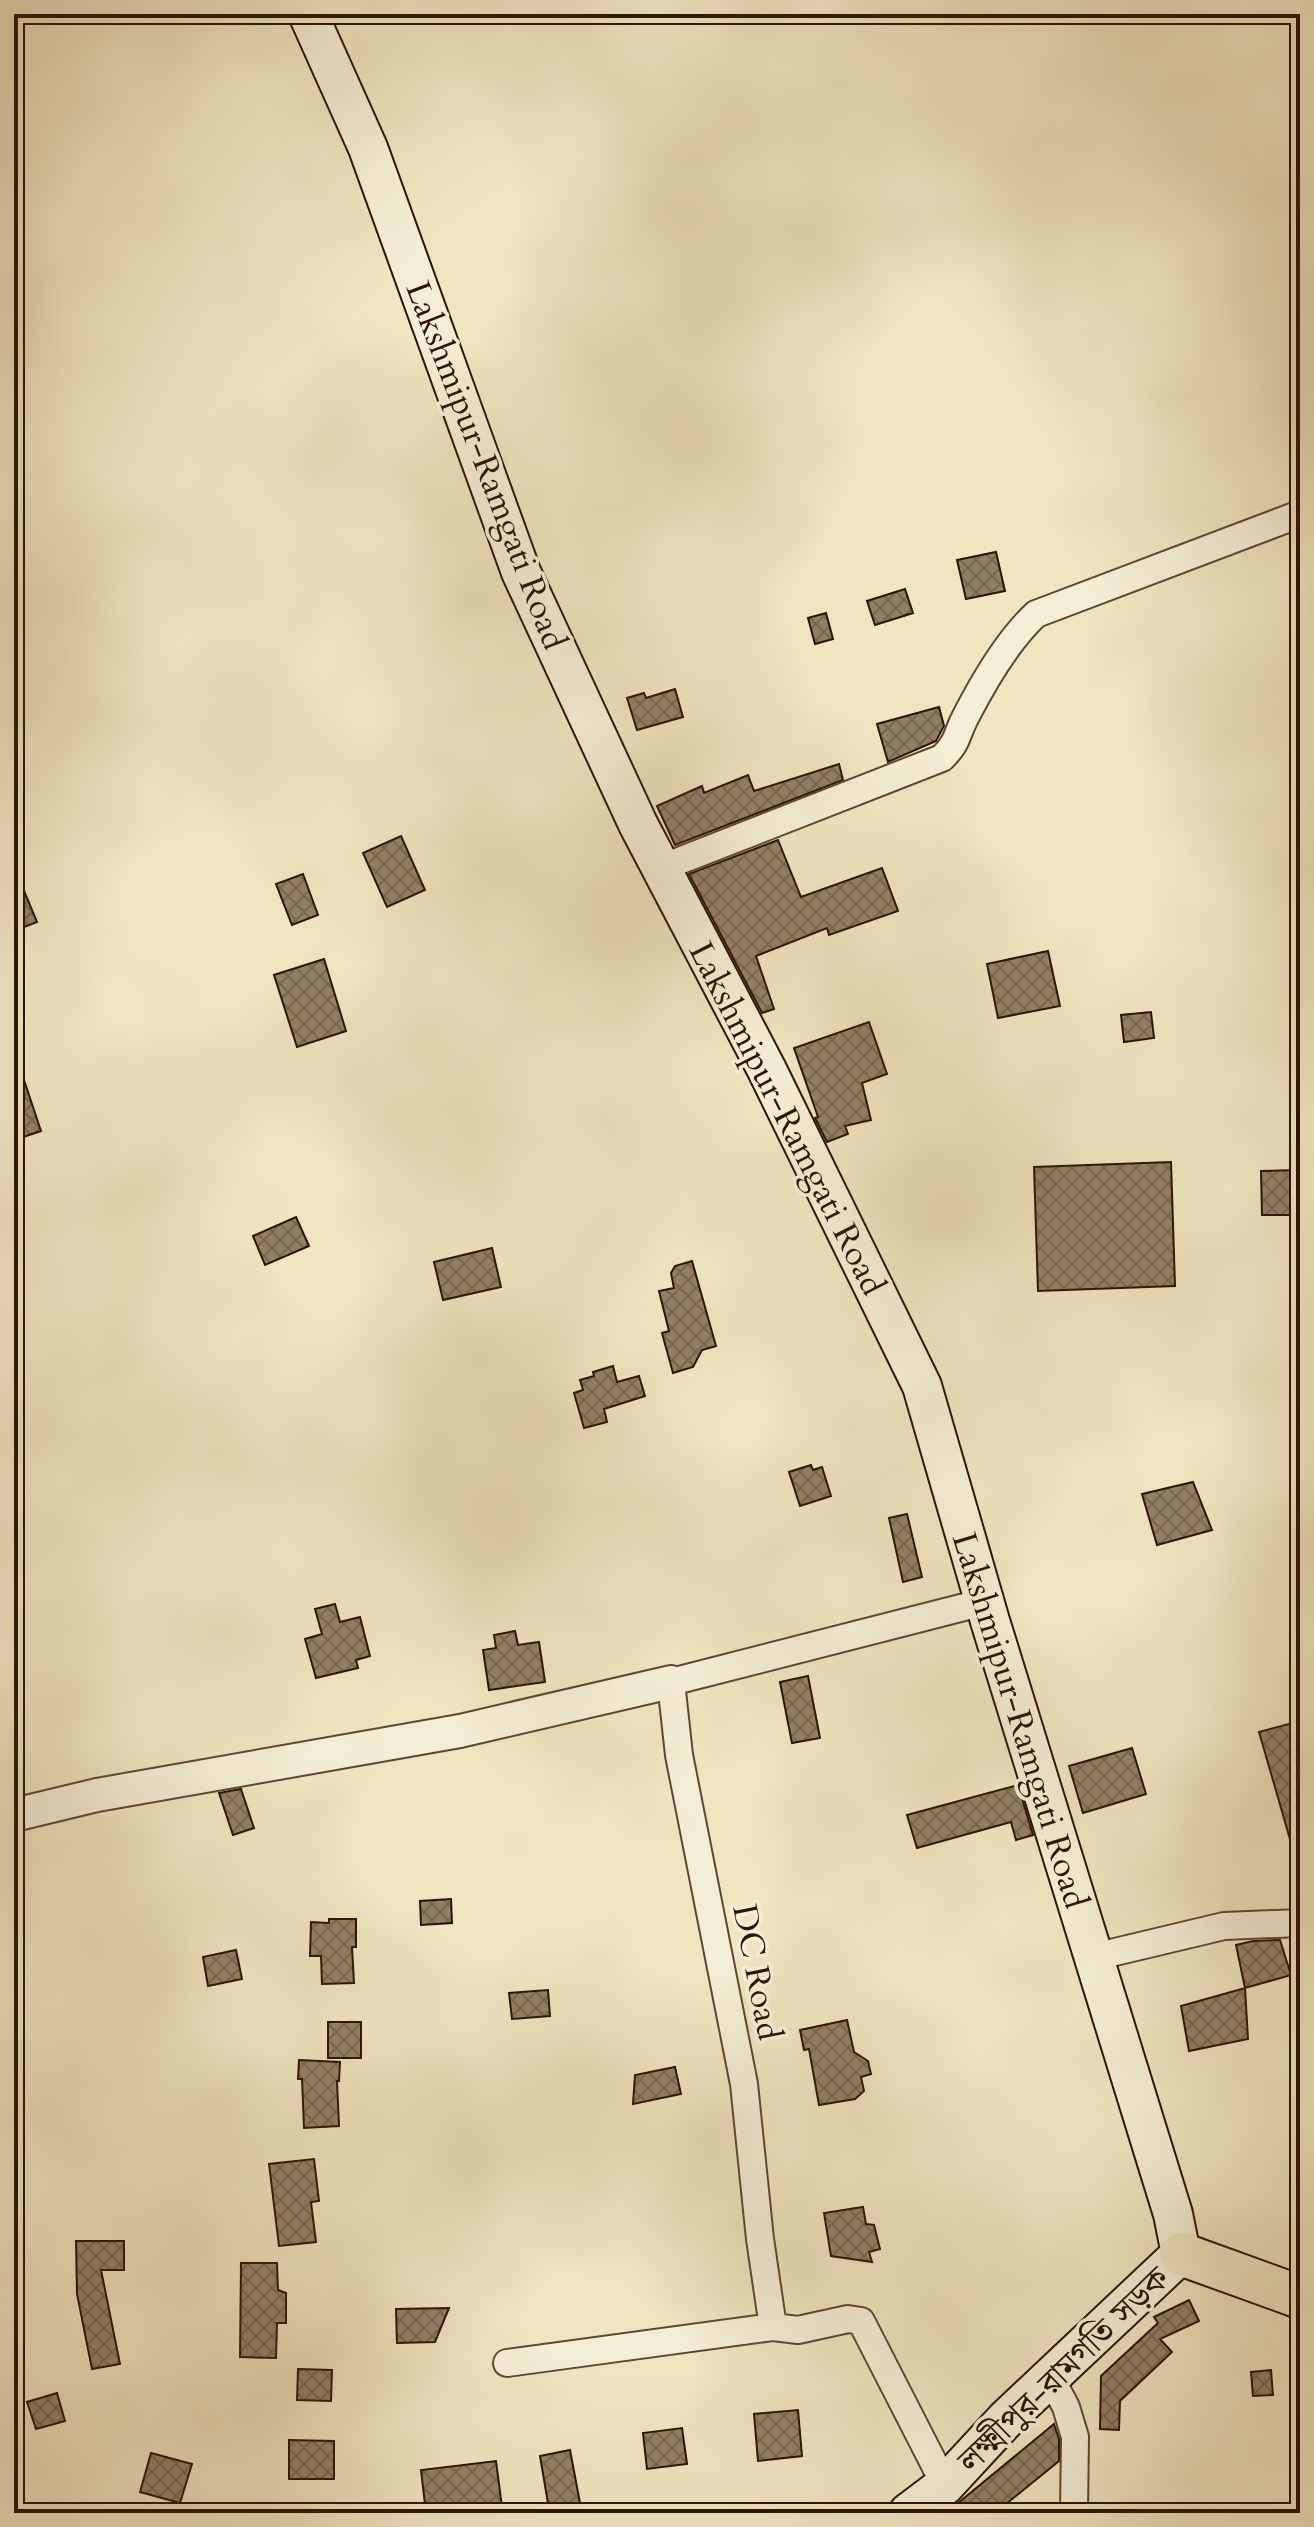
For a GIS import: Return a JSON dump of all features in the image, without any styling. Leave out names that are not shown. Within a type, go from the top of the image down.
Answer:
[{"type":"main road","name":"Lakshmipur-Ramgati Road","points":[[308,14],[368,148],[521,572],[661,868],[767,1070],[922,1386],[984,1602],[1173,2214],[1181,2254]]},
{"type":"main road","points":[[1181,2254],[1300,2297]]},
{"type":"main road","name":"লক্ষ্মীপুর-রামগতি সড়ক","points":[[908,2513],[945,2485],[1007,2418],[1181,2254]]},
{"type":"street","points":[[661,868],[942,758],[956,744],[964,719],[1020,628],[1036,614],[1300,514]]},
{"type":"street","points":[[14,1815],[111,1792],[460,1731],[671,1682],[984,1602]]},
{"type":"street","name":"DC Road","points":[[671,1682],[679,1755],[744,2084],[760,2239],[773,2327]]},
{"type":"street","points":[[1094,1957],[1224,1926],[1300,1923]]},
{"type":"street","points":[[507,2363],[773,2327],[798,2330],[848,2319],[861,2321],[945,2485]]},
{"type":"street","points":[[1050,2377],[1066,2407],[1075,2437],[1074,2513]]},
{"type":"building","points":[[996,552],[1005,591],[966,599],[957,560]]},
{"type":"building","points":[[905,589],[913,613],[875,625],[867,601]]},
{"type":"building","points":[[826,613],[833,639],[815,644],[808,618]]},
{"type":"building","points":[[675,689],[683,717],[637,730],[627,698],[644,693],[646,698]]},
{"type":"building","points":[[939,707],[944,726],[936,741],[888,762],[877,724]]},
{"type":"building","points":[[839,764],[843,780],[675,845],[657,806],[702,786],[704,793],[748,775],[754,791]]},
{"type":"building","points":[[401,836],[425,890],[387,907],[363,853]]},
{"type":"building","points":[[778,840],[801,897],[882,868],[898,911],[829,935],[827,928],[756,956],[774,1009],[762,1013],[689,874]]},
{"type":"building","points":[[14,867],[37,922],[14,931]]},
{"type":"building","points":[[303,874],[318,915],[292,925],[276,884]]},
{"type":"building","points":[[1048,951],[1060,1006],[998,1018],[987,964]]},
{"type":"building","points":[[324,959],[346,1031],[297,1047],[274,975]]},
{"type":"building","points":[[1151,1012],[1154,1038],[1124,1042],[1121,1015]]},
{"type":"building","points":[[869,1022],[887,1074],[862,1083],[871,1120],[845,1126],[848,1134],[827,1142],[815,1118],[818,1117],[794,1048]]},
{"type":"building","points":[[14,1059],[17,1059],[41,1131],[14,1140]]},
{"type":"building","points":[[1171,1162],[1175,1286],[1038,1291],[1034,1167]]},
{"type":"building","points":[[1300,1170],[1300,1215],[1262,1215],[1261,1171]]},
{"type":"building","points":[[296,1217],[309,1246],[265,1265],[253,1236]]},
{"type":"building","points":[[492,1248],[501,1287],[443,1300],[434,1262]]},
{"type":"building","points":[[692,1261],[716,1346],[702,1350],[693,1367],[673,1373],[662,1333],[669,1331],[659,1291],[674,1288],[671,1273],[675,1266]]},
{"type":"building","points":[[613,1366],[617,1382],[639,1376],[645,1396],[604,1409],[607,1422],[584,1428],[574,1393],[583,1390],[580,1380]]},
{"type":"building","points":[[811,1465],[813,1470],[822,1467],[831,1496],[800,1506],[789,1472]]},
{"type":"building","points":[[1193,1482],[1212,1530],[1157,1545],[1142,1494]]},
{"type":"building","points":[[907,1514],[922,1577],[903,1582],[889,1518]]},
{"type":"building","points":[[335,1604],[340,1622],[360,1617],[370,1656],[356,1660],[358,1668],[316,1678],[305,1639],[322,1634],[315,1609]]},
{"type":"building","points":[[515,1631],[518,1645],[539,1642],[545,1682],[489,1690],[483,1650],[496,1648],[494,1635]]},
{"type":"building","points":[[808,1676],[820,1738],[792,1743],[780,1682]]},
{"type":"building","points":[[1300,1721],[1300,1852],[1294,1853],[1259,1732]]},
{"type":"building","points":[[1132,1748],[1146,1794],[1083,1813],[1069,1766]]},
{"type":"building","points":[[1018,1785],[1033,1835],[1016,1840],[1011,1822],[917,1848],[907,1815]]},
{"type":"building","points":[[241,1789],[254,1828],[233,1835],[219,1793]]},
{"type":"building","points":[[451,1899],[452,1923],[421,1925],[420,1901]]},
{"type":"building","points":[[329,1919],[356,1919],[356,1947],[352,1947],[354,1983],[322,1984],[321,1956],[310,1956],[311,1922],[329,1923]]},
{"type":"building","points":[[1280,1940],[1291,1975],[1245,1988],[1236,1945]]},
{"type":"building","points":[[236,1950],[242,1979],[208,1986],[203,1957]]},
{"type":"building","points":[[1245,1988],[1248,2039],[1189,2051],[1181,2006]]},
{"type":"building","points":[[548,1990],[550,2016],[512,2019],[509,1993]]},
{"type":"building","points":[[847,2020],[854,2052],[868,2061],[871,2074],[861,2077],[864,2091],[855,2099],[819,2105],[809,2049],[804,2050],[800,2030]]},
{"type":"building","points":[[328,2022],[361,2022],[361,2058],[328,2058]]},
{"type":"building","points":[[299,2060],[340,2062],[337,2081],[339,2126],[304,2128]]},
{"type":"building","points":[[675,2067],[681,2094],[633,2104],[635,2075]]},
{"type":"building","points":[[314,2159],[319,2201],[311,2202],[316,2242],[279,2246],[269,2164]]},
{"type":"building","points":[[863,2207],[866,2224],[874,2225],[880,2249],[869,2252],[872,2262],[831,2256],[824,2213]]},
{"type":"building","points":[[76,2241],[124,2241],[124,2270],[101,2270],[120,2364],[92,2369],[77,2294]]},
{"type":"building","points":[[241,2263],[277,2263],[278,2290],[286,2293],[286,2323],[277,2323],[276,2358],[240,2357]]},
{"type":"building","points":[[1189,2300],[1199,2321],[1160,2339],[1172,2352],[1120,2401],[1119,2430],[1100,2429],[1101,2376],[1158,2323],[1154,2317]]},
{"type":"building","points":[[449,2308],[435,2342],[397,2343],[396,2309]]},
{"type":"building","points":[[298,2369],[332,2370],[331,2401],[297,2400]]},
{"type":"building","points":[[1271,2370],[1273,2395],[1253,2396],[1251,2372]]},
{"type":"building","points":[[57,2393],[65,2421],[36,2429],[27,2402]]},
{"type":"building","points":[[798,2410],[802,2456],[758,2461],[754,2414]]},
{"type":"building","points":[[1054,2424],[1059,2439],[1059,2461],[995,2513],[946,2513]]},
{"type":"building","points":[[682,2428],[687,2464],[647,2469],[643,2433]]},
{"type":"building","points":[[289,2440],[334,2441],[334,2479],[289,2479]]},
{"type":"building","points":[[570,2450],[580,2503],[549,2509],[540,2456]]},
{"type":"building","points":[[151,2453],[192,2464],[180,2503],[140,2492]]},
{"type":"building","points":[[496,2461],[502,2507],[426,2513],[421,2470]]}]
